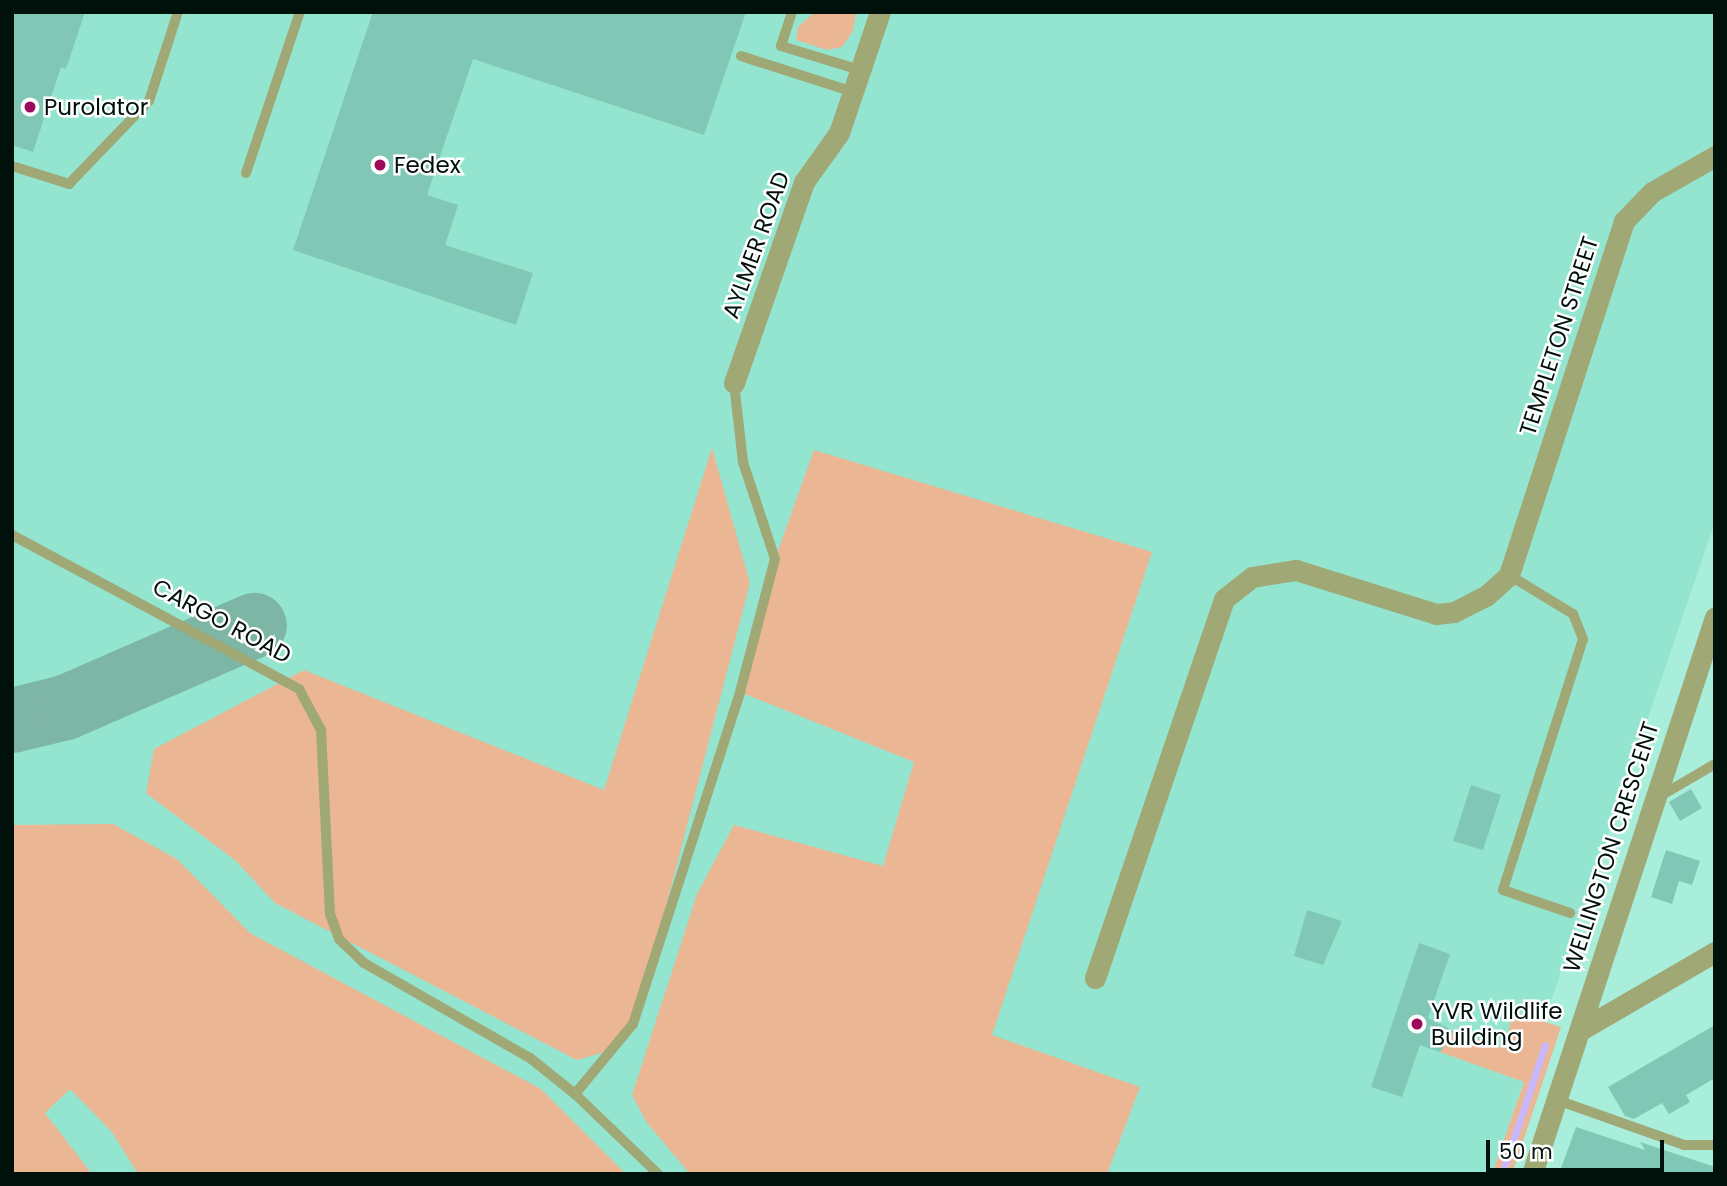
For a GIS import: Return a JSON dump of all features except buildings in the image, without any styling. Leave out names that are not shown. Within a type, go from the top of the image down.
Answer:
[{"type":"street","name":"AYLMER ROAD","points":[[734,383],[804,182],[839,133],[880,12]]},
{"type":"street","name":"TEMPLETON STREET","points":[[1509,575],[1624,221],[1652,192],[1715,156]]},
{"type":"street","points":[[1095,978],[1224,599],[1252,577],[1296,570],[1436,614],[1473,605],[1509,575]]},
{"type":"street","name":"WELLINGTON CRESCENT","points":[[1532,1174],[1715,617]]},
{"type":"street","points":[[1579,1031],[1715,952]]},
{"type":"lane","points":[[12,166],[69,184],[149,101],[178,12]]},
{"type":"lane","points":[[246,173],[300,12]]},
{"type":"lane","points":[[792,12],[781,46],[860,70]]},
{"type":"lane","points":[[741,56],[853,92]]},
{"type":"lane","points":[[575,1094],[633,1024],[740,692],[775,559],[743,462],[734,383]]},
{"type":"lane","name":"CARGO ROAD","points":[[12,535],[289,680],[308,699],[323,741],[330,914],[339,939],[364,963],[530,1058],[575,1094],[658,1174]]},
{"type":"lane","points":[[1509,575],[1573,614],[1583,639],[1503,890],[1570,913]]},
{"type":"lane","points":[[1653,801],[1715,764]]},
{"type":"lane","points":[[1557,1100],[1684,1145],[1715,1145]]},
{"type":"shaded area","points":[[12,12],[1715,12],[1715,522],[1492,1174],[12,1174]]},
{"type":"shaded area","points":[[815,12],[856,12],[853,31],[842,47],[827,50],[796,40],[798,27]]},
{"type":"shaded area","points":[[712,448],[750,583],[637,1018],[615,1049],[577,1060],[275,903],[236,861],[146,793],[154,749],[304,670],[604,790]]},
{"type":"shaded area","points":[[814,450],[1152,552],[992,1035],[1140,1087],[1107,1174],[690,1174],[647,1123],[632,1095],[697,894],[734,825],[883,866],[914,762],[740,692],[775,559]]},
{"type":"shaded area","points":[[113,824],[177,859],[250,933],[541,1089],[626,1174],[138,1174],[112,1132],[70,1089],[45,1113],[92,1174],[12,1174],[12,825]]},
{"type":"shaded area","points":[[1513,1012],[1561,1027],[1512,1174],[1492,1174],[1524,1082],[1440,1052],[1454,1031],[1504,1048]]},
{"type":"waterway","points":[[1502,1174],[1545,1045]]},
{"type":"taxiway","points":[[12,720],[65,707],[254,625]]},
{"type":"place","name":"Purolator","points":[[30,107]]},
{"type":"place","name":"Fedex","points":[[380,165]]},
{"type":"place","name":"YVR Wildlife Building","points":[[1417,1024]]}]
